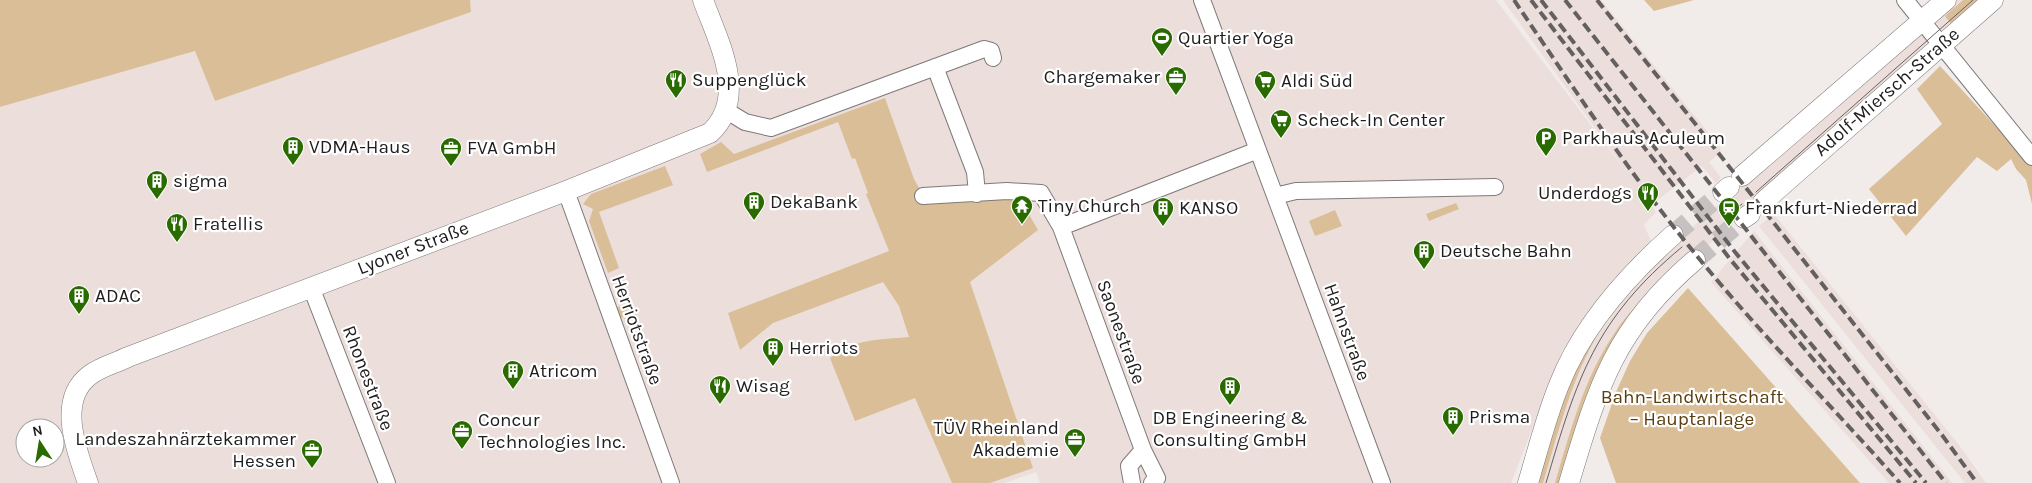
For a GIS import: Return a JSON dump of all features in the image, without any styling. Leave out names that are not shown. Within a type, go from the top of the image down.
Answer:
[{"type":"main road","points":[[703,0],[729,75],[730,97],[727,111]]},
{"type":"main road","name":"Adolf-Miersch-Straße","points":[[1731,185],[1946,0]]},
{"type":"main road","name":"Adolf-Miersch-Straße","points":[[1752,211],[1993,0]]},
{"type":"main road","name":"Lyoner Straße","points":[[88,483],[71,420],[77,393],[90,375],[128,357],[566,191],[710,133],[719,124],[727,111]]},
{"type":"main road","points":[[1528,483],[1559,384],[1578,348],[1599,315],[1628,279],[1673,235]]},
{"type":"main road","points":[[1569,483],[1589,416],[1615,354],[1641,314],[1695,260]]},
{"type":"street","name":"Hahnstraße","points":[[1202,0],[1382,483]]},
{"type":"street","points":[[1905,0],[2032,157]]},
{"type":"street","points":[[727,111],[745,122],[771,128],[984,49],[991,51],[993,58]]},
{"type":"street","points":[[935,66],[975,172],[976,194]]},
{"type":"street","points":[[1061,227],[1258,150]]},
{"type":"street","points":[[1275,196],[1296,191],[1495,187]]},
{"type":"street","name":"Herriotstraße","points":[[566,191],[671,483]]},
{"type":"street","name":"Saonestraße","points":[[924,196],[1007,191],[1042,193],[1061,227],[1143,450],[1157,478],[1152,483]]},
{"type":"street","name":"Rhonestraße","points":[[311,287],[387,483]]},
{"type":"street","points":[[1132,483],[1129,466],[1143,450]]},
{"type":"shaded area","points":[[470,0],[1496,0],[1631,178],[1503,0],[1601,0],[1719,146],[1721,152],[1709,162],[1721,178],[1716,183],[1702,166],[1651,205],[1656,212],[1644,225],[1651,241],[1611,283],[1563,350],[1511,483],[1040,483],[1036,472],[1004,483],[0,483],[0,107],[195,51],[215,101],[471,12]]},
{"type":"shaded area","points":[[1955,0],[1985,0],[1943,31],[1935,22]]},
{"type":"shaded area","points":[[1923,28],[1935,43],[1783,180],[1653,293],[1564,483],[1533,483],[1596,331],[1661,254]]},
{"type":"shaded area","points":[[1774,214],[1962,449],[1986,483],[1965,483],[1759,226]]},
{"type":"shaded area","points":[[1754,231],[1952,483],[1889,483],[1711,282]]},
{"type":"green space","points":[[0,0],[470,0],[471,12],[215,101],[195,51],[0,107]]},
{"type":"green space","points":[[1644,0],[1694,0],[1654,11]]},
{"type":"green space","points":[[1963,0],[1978,0],[1951,24],[1945,16]]},
{"type":"green space","points":[[1940,66],[2032,166],[2032,204],[2026,180],[2016,169],[2011,159],[1997,171],[1977,157],[1906,236],[1869,189],[1942,124],[1917,89]]},
{"type":"green space","points":[[885,98],[914,179],[927,202],[961,202],[1016,192],[1038,230],[970,282],[1033,468],[990,483],[952,483],[915,398],[855,421],[830,358],[840,351],[859,343],[909,337],[899,306],[883,282],[773,323],[740,350],[728,313],[889,251],[866,194],[868,193],[855,158],[852,159],[838,122],[707,172],[700,154],[721,142],[734,154]]},
{"type":"green space","points":[[665,166],[673,185],[599,212],[619,268],[608,273],[589,221],[593,209],[583,204],[591,194]]},
{"type":"green space","points":[[1456,203],[1459,209],[1429,221],[1426,214]]},
{"type":"green space","points":[[1335,210],[1342,226],[1315,236],[1309,221]]},
{"type":"green space","points":[[1661,254],[1664,258],[1621,300],[1602,326],[1572,391],[1543,483],[1533,483],[1553,416],[1576,364],[1615,306]]},
{"type":"green space","name":"Bahn-Landwirtschaft – Hauptanlage","points":[[1688,288],[1860,483],[1616,483],[1600,438],[1616,392],[1630,361],[1647,333]]},
{"type":"green space","points":[[1650,290],[1653,293],[1564,483],[1555,483],[1579,406],[1594,369],[1618,328]]},
{"type":"green space","points":[[632,302],[637,316],[625,320],[624,317],[617,319],[613,309]]},
{"type":"tunnel","points":[[1673,235],[1723,192]]},
{"type":"tunnel","points":[[1695,260],[1744,218]]},
{"type":"tram line","points":[[1756,192],[1973,0]]},
{"type":"tram line","points":[[1736,209],[1742,204]]},
{"type":"tram line","points":[[1546,483],[1568,412],[1593,353],[1628,299],[1682,247]]},
{"type":"railway","points":[[1514,0],[1618,152],[1684,240],[1763,333],[1900,483]]},
{"type":"railway","points":[[1531,0],[1730,259],[1916,483]]},
{"type":"railway","points":[[1541,0],[1735,252],[1926,483]]},
{"type":"railway","points":[[1565,0],[1946,483]]},
{"type":"railway","points":[[1597,0],[1942,435],[1977,483]]},
{"type":"place","name":"Quartier Yoga","points":[[1162,57]]},
{"type":"place","name":"Chargemaker","points":[[1176,96]]},
{"type":"place","name":"Suppenglück","points":[[676,99]]},
{"type":"place","name":"Aldi Süd","points":[[1265,100]]},
{"type":"place","name":"Scheck-In Center","points":[[1281,139]]},
{"type":"place","name":"Parkhaus Aculeum","points":[[1546,157]]},
{"type":"place","name":"VDMA-Haus","points":[[293,166]]},
{"type":"place","name":"FVA GmbH","points":[[451,167]]},
{"type":"place","name":"sigma","points":[[157,200]]},
{"type":"place","name":"Underdogs","points":[[1648,212]]},
{"type":"place","name":"DekaBank","points":[[754,221]]},
{"type":"place","name":"Tiny Church","points":[[1022,225]]},
{"type":"place","name":"KANSO","points":[[1163,227]]},
{"type":"place","name":"Frankfurt-Niederrad","points":[[1729,227]]},
{"type":"place","name":"Fratellis","points":[[177,243]]},
{"type":"place","name":"Deutsche Bahn","points":[[1424,270]]},
{"type":"place","name":"ADAC","points":[[79,315]]},
{"type":"place","name":"Herriots","points":[[773,367]]},
{"type":"place","name":"Atricom","points":[[513,390]]},
{"type":"place","name":"Wisag","points":[[720,405]]},
{"type":"place","name":"DB Engineering & Consulting GmbH","points":[[1230,406]]},
{"type":"place","name":"Prisma","points":[[1453,436]]},
{"type":"place","name":"Concur Technologies Inc.","points":[[462,450]]},
{"type":"place","name":"TÜV Rheinland Akademie","points":[[1075,458]]},
{"type":"place","name":"Landeszahnärztekammer Hessen","points":[[312,469]]}]
